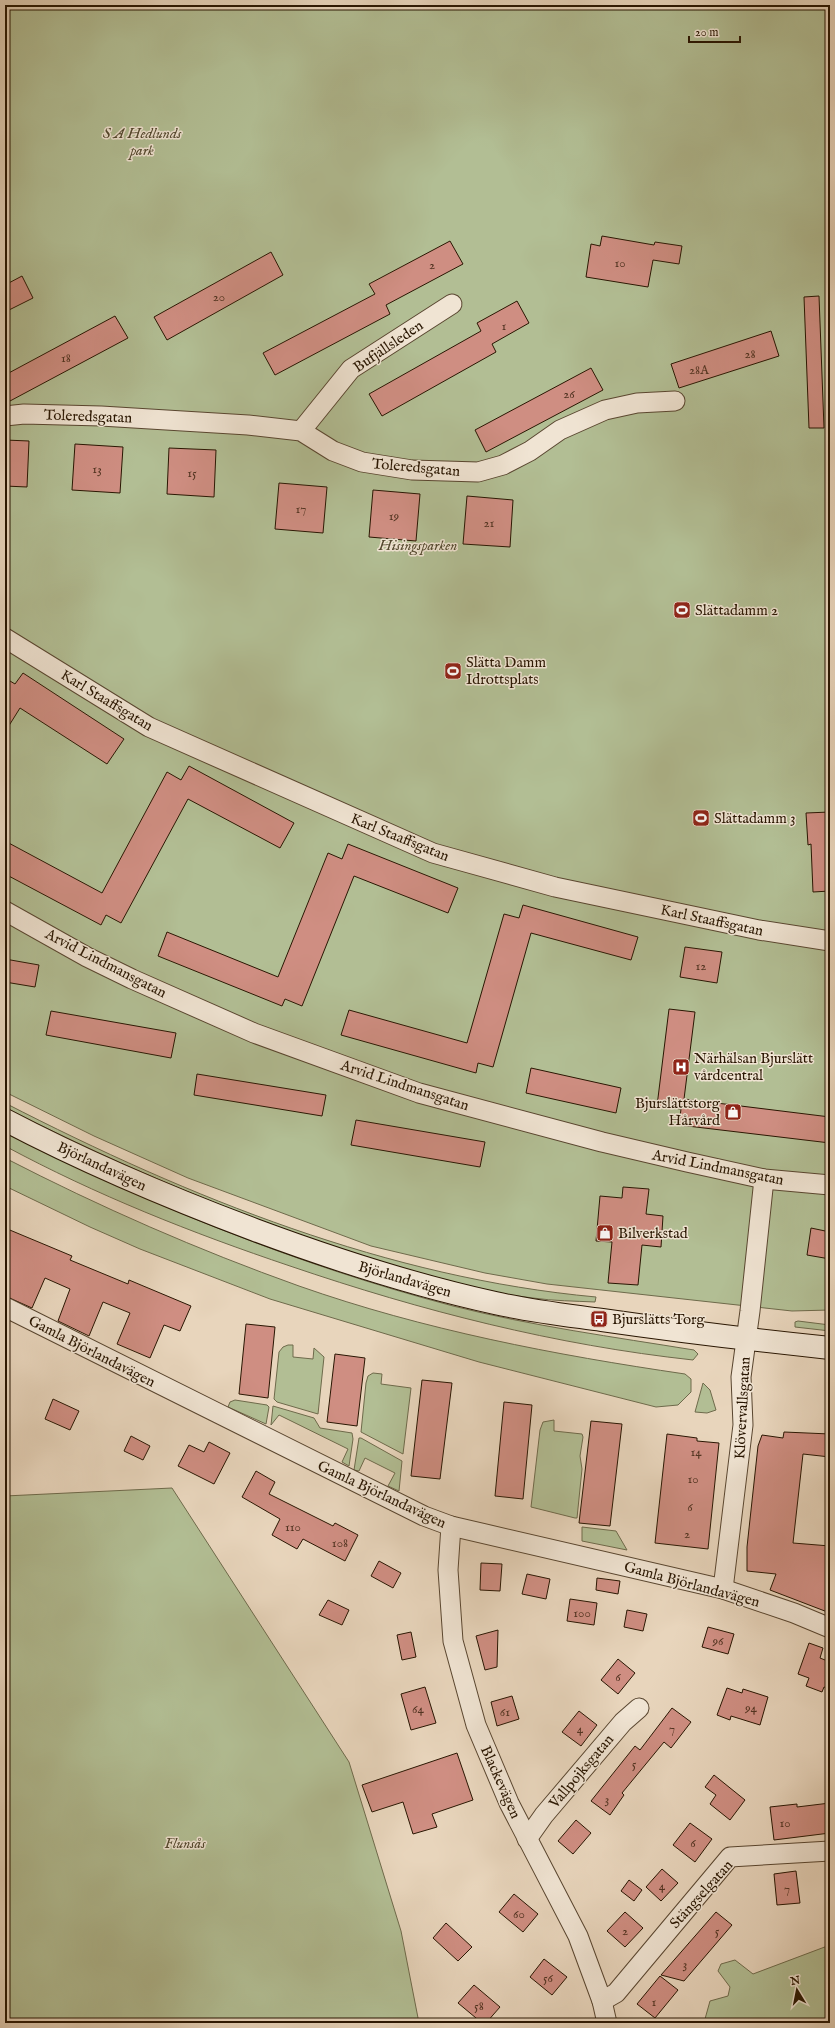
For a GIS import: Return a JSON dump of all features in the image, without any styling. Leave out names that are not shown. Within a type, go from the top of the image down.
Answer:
[{"type":"street","name":"Bufjällsleden","points":[[301,431],[351,369],[452,304]]},
{"type":"street","name":"Toleredsgatan","points":[[5,416],[24,414],[101,416],[248,425],[301,431],[333,450],[362,462],[412,470],[478,472],[504,465],[530,451],[567,427],[605,410],[637,403],[675,401]]},
{"type":"street","name":"Karl Staaffsgatan","points":[[5,638],[149,727],[433,853],[555,887],[759,930],[830,941]]},
{"type":"street","name":"Arvid Lindmansgatan","points":[[5,910],[93,960],[254,1033],[419,1093],[602,1142],[764,1179],[830,1185]]},
{"type":"street","name":"Björlandavägen","points":[[5,1120],[75,1154],[164,1194],[278,1238],[401,1280],[496,1304],[531,1310],[747,1339],[830,1348]]},
{"type":"street","name":"Klövervallsgatan","points":[[723,1589],[743,1425],[740,1390],[764,1179]]},
{"type":"street","name":"Gamla Björlandavägen","points":[[5,1307],[424,1516],[451,1526],[723,1589],[794,1613],[830,1628]]},
{"type":"street","name":"Blackevägen","points":[[451,1526],[448,1570],[453,1641],[476,1726],[527,1839],[578,1936],[602,2001],[608,2023]]},
{"type":"street","name":"Vallpojksgatan","points":[[527,1839],[544,1815],[597,1752],[623,1722],[639,1708]]},
{"type":"street","name":"Stängselgatan","points":[[602,2001],[616,1993],[730,1857],[830,1851]]},
{"type":"green space","name":"Hisingsparken","points":[[5,5],[830,5],[830,1310],[792,1311],[547,1284],[485,1273],[371,1246],[188,1178],[94,1136],[5,1092]]},
{"type":"green space","points":[[5,1103],[146,1171],[218,1201],[292,1228],[366,1252],[442,1272],[518,1287],[596,1297],[595,1302],[541,1299],[470,1287],[408,1270],[321,1242],[230,1209],[141,1172],[10,1110],[5,1107]]},
{"type":"green space","points":[[5,1132],[113,1184],[168,1208],[224,1231],[337,1272],[395,1290],[483,1313],[573,1331],[694,1350],[698,1354],[693,1360],[641,1354],[540,1336],[439,1312],[389,1298],[290,1266],[217,1240],[109,1197],[5,1146]]},
{"type":"green space","points":[[5,1158],[113,1211],[224,1258],[299,1286],[394,1316],[490,1339],[636,1367],[685,1374],[691,1379],[691,1392],[678,1405],[656,1407],[479,1362],[270,1299],[140,1249],[90,1227],[5,1186]]},
{"type":"green space","points":[[798,1321],[830,1325],[830,1331],[795,1327],[795,1322]]},
{"type":"green space","points":[[293,1345],[293,1357],[313,1359],[314,1348],[324,1357],[318,1414],[277,1402],[274,1399],[279,1352],[283,1347]]},
{"type":"green space","points":[[373,1373],[382,1374],[381,1384],[411,1388],[403,1454],[361,1432],[366,1383],[368,1376]]},
{"type":"green space","points":[[703,1383],[710,1390],[716,1410],[707,1413],[695,1412]]},
{"type":"green space","points":[[235,1400],[267,1405],[269,1407],[266,1424],[228,1407],[230,1402]]},
{"type":"green space","points":[[273,1406],[314,1418],[320,1428],[352,1433],[353,1439],[349,1466],[342,1462],[348,1449],[279,1415],[271,1425]]},
{"type":"green space","points":[[554,1420],[554,1431],[582,1434],[583,1437],[580,1456],[582,1469],[577,1518],[531,1507],[540,1430],[543,1422]]},
{"type":"green space","points":[[359,1438],[402,1461],[399,1491],[388,1486],[395,1473],[365,1458],[359,1471],[354,1470]]},
{"type":"green space","name":"Flunsås","points":[[172,1488],[349,1762],[401,1931],[419,2023],[5,2023],[5,1496]]},
{"type":"green space","points":[[582,1527],[616,1531],[627,1550],[582,1541]]},
{"type":"green space","points":[[830,1945],[830,2023],[685,2023],[705,2019],[710,2001],[728,1996],[730,1987],[718,1971],[721,1964],[735,1960],[753,1974]]},
{"type":"building","points":[[602,236],[654,245],[655,242],[682,246],[679,264],[653,260],[648,287],[586,277],[591,244],[600,246]]},
{"type":"building","points":[[450,241],[463,264],[386,305],[390,314],[275,375],[263,353],[375,294],[369,284]]},
{"type":"building","points":[[271,252],[283,275],[167,340],[154,317]]},
{"type":"building","points":[[22,276],[33,298],[5,312],[5,285]]},
{"type":"building","points":[[819,296],[824,428],[809,428],[804,297]]},
{"type":"building","points":[[517,301],[529,323],[492,344],[496,352],[382,416],[369,394],[481,331],[477,323]]},
{"type":"building","points":[[115,316],[128,338],[10,401],[5,391],[5,375]]},
{"type":"building","points":[[771,331],[779,356],[679,388],[671,364]]},
{"type":"building","points":[[591,368],[603,390],[486,452],[475,430]]},
{"type":"building","points":[[5,440],[29,441],[27,487],[5,486]]},
{"type":"building","points":[[75,444],[123,447],[120,493],[72,490]]},
{"type":"building","points":[[169,448],[216,450],[214,497],[167,494]]},
{"type":"building","points":[[279,483],[327,487],[323,533],[275,529]]},
{"type":"building","points":[[373,490],[420,494],[416,541],[369,537]]},
{"type":"building","points":[[467,496],[513,500],[510,547],[463,544]]},
{"type":"building","points":[[23,673],[124,739],[107,764],[20,708],[5,732],[5,678],[15,684]]},
{"type":"building","points":[[189,766],[294,823],[280,848],[188,799],[121,923],[106,915],[101,925],[5,874],[5,841],[102,893],[167,772],[181,780]]},
{"type":"building","points":[[830,812],[830,891],[813,892],[811,844],[808,845],[806,813]]},
{"type":"building","points":[[348,844],[458,888],[448,913],[354,876],[302,1006],[285,999],[282,1006],[158,956],[167,932],[278,977],[328,853],[342,859]]},
{"type":"building","points":[[523,905],[638,937],[631,960],[531,933],[493,1067],[478,1063],[476,1073],[341,1035],[349,1010],[467,1043],[504,914],[519,918]]},
{"type":"building","points":[[685,947],[722,952],[717,983],[680,977]]},
{"type":"building","points":[[5,959],[39,965],[35,987],[5,982]]},
{"type":"building","points":[[669,1009],[695,1012],[684,1099],[830,1117],[830,1143],[679,1125],[681,1109],[657,1106]]},
{"type":"building","points":[[51,1011],[176,1033],[171,1058],[46,1035]]},
{"type":"building","points":[[531,1068],[621,1088],[616,1113],[526,1093]]},
{"type":"building","points":[[197,1074],[326,1095],[322,1116],[194,1095]]},
{"type":"building","points":[[356,1120],[485,1142],[480,1167],[351,1145]]},
{"type":"building","points":[[623,1187],[649,1189],[646,1214],[663,1216],[661,1247],[642,1245],[638,1285],[608,1283],[612,1242],[596,1241],[600,1196],[622,1198]]},
{"type":"building","points":[[5,1228],[72,1256],[70,1260],[128,1284],[129,1280],[191,1306],[180,1331],[164,1325],[150,1358],[117,1344],[130,1313],[103,1302],[89,1336],[58,1321],[70,1289],[45,1278],[32,1308],[5,1296]]},
{"type":"building","points":[[811,1228],[830,1232],[830,1259],[807,1255]]},
{"type":"building","points":[[246,1324],[275,1327],[268,1398],[239,1394]]},
{"type":"building","points":[[335,1354],[365,1358],[357,1426],[327,1422]]},
{"type":"building","points":[[422,1380],[452,1383],[440,1479],[411,1476]]},
{"type":"building","points":[[53,1399],[79,1411],[70,1430],[45,1419]]},
{"type":"building","points":[[504,1402],[532,1405],[523,1499],[495,1496]]},
{"type":"building","points":[[591,1421],[622,1424],[610,1526],[579,1523]]},
{"type":"building","points":[[784,1432],[830,1434],[830,1457],[803,1454],[793,1543],[830,1546],[830,1613],[770,1590],[776,1574],[747,1571],[747,1547],[758,1446],[762,1435],[783,1438]]},
{"type":"building","points":[[667,1434],[697,1438],[697,1441],[719,1443],[708,1549],[655,1543]]},
{"type":"building","points":[[131,1436],[150,1446],[143,1460],[124,1451]]},
{"type":"building","points":[[209,1442],[230,1453],[214,1484],[178,1466],[189,1445],[204,1452]]},
{"type":"building","points":[[256,1471],[275,1482],[269,1494],[333,1526],[335,1523],[358,1535],[345,1561],[303,1539],[297,1549],[272,1535],[280,1519],[242,1497]]},
{"type":"building","points":[[379,1561],[401,1573],[393,1588],[371,1576]]},
{"type":"building","points":[[481,1563],[502,1564],[500,1591],[480,1590]]},
{"type":"building","points":[[527,1574],[550,1579],[546,1599],[522,1594]]},
{"type":"building","points":[[597,1578],[620,1581],[618,1594],[596,1590]]},
{"type":"building","points":[[570,1599],[597,1603],[594,1625],[567,1621]]},
{"type":"building","points":[[328,1600],[349,1610],[342,1625],[319,1615]]},
{"type":"building","points":[[627,1610],[647,1614],[643,1631],[624,1627]]},
{"type":"building","points":[[708,1627],[734,1634],[728,1654],[702,1647]]},
{"type":"building","points":[[498,1630],[497,1667],[485,1670],[476,1636]]},
{"type":"building","points":[[411,1632],[416,1657],[402,1660],[397,1635]]},
{"type":"building","points":[[809,1643],[823,1648],[820,1658],[830,1662],[830,1689],[824,1687],[822,1692],[806,1686],[809,1678],[798,1674]]},
{"type":"building","points":[[618,1659],[635,1673],[618,1694],[601,1680]]},
{"type":"building","points":[[425,1687],[436,1723],[411,1730],[401,1694]]},
{"type":"building","points":[[727,1688],[742,1693],[743,1689],[768,1697],[760,1725],[731,1716],[730,1720],[717,1715]]},
{"type":"building","points":[[512,1696],[519,1719],[497,1726],[491,1702]]},
{"type":"building","points":[[672,1708],[691,1722],[671,1748],[664,1742],[622,1793],[624,1795],[610,1815],[591,1801],[635,1746],[640,1750]]},
{"type":"building","points":[[579,1711],[597,1725],[581,1746],[562,1732]]},
{"type":"building","points":[[457,1753],[473,1800],[432,1814],[437,1827],[413,1834],[403,1802],[372,1812],[362,1785]]},
{"type":"building","points":[[714,1775],[745,1800],[730,1820],[710,1804],[716,1795],[705,1787]]},
{"type":"building","points":[[830,1803],[830,1833],[774,1840],[770,1807],[797,1804],[797,1807]]},
{"type":"building","points":[[576,1820],[591,1833],[573,1854],[558,1841]]},
{"type":"building","points":[[690,1823],[712,1839],[695,1862],[673,1845]]},
{"type":"building","points":[[662,1869],[678,1883],[661,1901],[646,1887]]},
{"type":"building","points":[[796,1871],[800,1903],[777,1905],[774,1874]]},
{"type":"building","points":[[629,1880],[642,1890],[634,1901],[621,1891]]},
{"type":"building","points":[[514,1894],[538,1914],[523,1932],[499,1912]]},
{"type":"building","points":[[625,1912],[643,1928],[625,1947],[607,1931]]},
{"type":"building","points":[[716,1912],[732,1925],[684,1981],[661,1975]]},
{"type":"building","points":[[446,1923],[472,1947],[458,1961],[433,1938]]},
{"type":"building","points":[[544,1959],[567,1977],[552,1995],[530,1977]]},
{"type":"building","points":[[660,1976],[678,1990],[655,2018],[637,2004]]},
{"type":"building","points":[[474,1985],[500,2007],[486,2023],[482,2023],[458,2003]]},
{"type":"place","name":"Slättadamm 2","points":[[682,610]]},
{"type":"place","name":"Slätta Damm Idrottsplats","points":[[453,671]]},
{"type":"place","name":"Slättadamm 3","points":[[701,818]]},
{"type":"place","name":"Närhälsan Bjurslätt vårdcentral","points":[[681,1067]]},
{"type":"place","name":"Bjurslättstorg Hårvård","points":[[733,1112]]},
{"type":"place","name":"Bilverkstad","points":[[605,1233]]},
{"type":"place","name":"Bjurslätts Torg","points":[[599,1319]]},
{"type":"park label","name":"S A Hedlunds park","points":[[142,142]]}]
